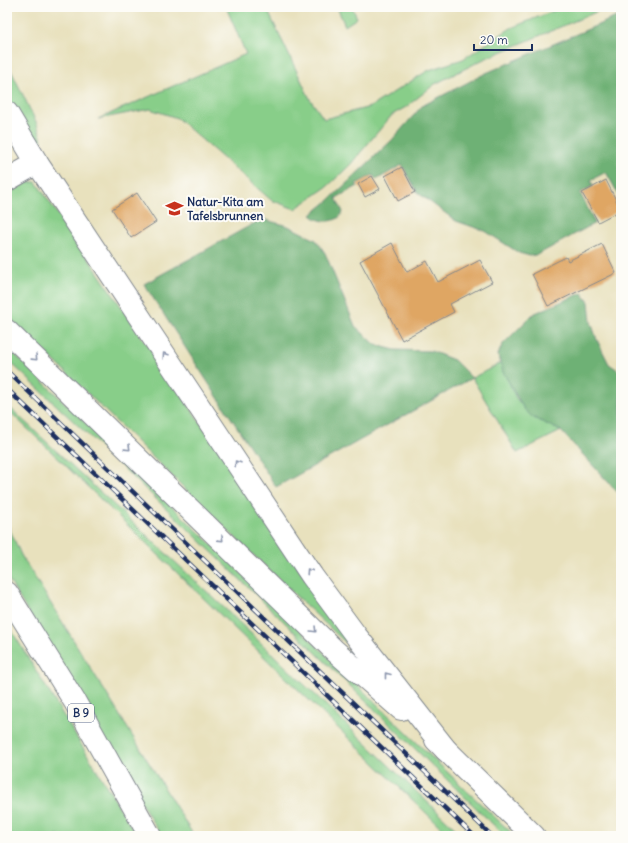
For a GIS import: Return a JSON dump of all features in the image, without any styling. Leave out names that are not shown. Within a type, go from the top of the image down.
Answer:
[{"type":"main road","points":[[7,113],[37,163],[312,576],[356,637],[446,750]]},
{"type":"main road","points":[[7,180],[37,163]]},
{"type":"main road","points":[[7,331],[336,651],[446,750],[534,836]]},
{"type":"main road","name":"B 9","points":[[7,593],[75,702],[150,836]]},
{"type":"green space","points":[[226,7],[266,7],[310,99],[324,119],[370,107],[429,70],[463,59],[511,28],[563,7],[608,7],[484,59],[435,84],[406,107],[392,115],[350,165],[328,186],[295,209],[271,200],[177,118],[150,109],[98,119],[246,54]]},
{"type":"green space","points":[[337,7],[352,7],[357,18],[345,26]]},
{"type":"green space","points":[[621,15],[621,199],[606,172],[591,180],[593,186],[580,193],[595,223],[539,254],[530,256],[519,253],[485,231],[456,221],[418,193],[402,165],[376,180],[373,175],[356,184],[358,186],[336,198],[343,212],[337,219],[323,221],[314,218],[311,215],[328,201],[392,140],[422,106],[486,73]]},
{"type":"green space","points":[[7,62],[37,124],[42,140],[38,144],[33,144],[7,98]]},
{"type":"green space","points":[[28,182],[36,182],[349,640],[345,642],[302,602],[7,315],[7,194]]},
{"type":"green space","points":[[262,219],[288,226],[316,240],[325,253],[355,326],[376,345],[395,350],[431,351],[454,360],[472,378],[276,487],[144,284]]},
{"type":"green space","points":[[582,293],[589,302],[591,322],[597,340],[609,364],[621,372],[621,496],[561,431],[532,417],[524,409],[503,372],[498,355],[502,345],[533,314]]},
{"type":"green space","points":[[7,347],[515,836],[505,836],[186,527],[7,359]]},
{"type":"green space","points":[[501,363],[516,398],[532,417],[561,431],[517,453],[472,378]]},
{"type":"green space","points":[[7,405],[217,601],[463,836],[450,836],[7,409]]},
{"type":"green space","points":[[7,523],[21,555],[194,836],[161,836],[7,577]]},
{"type":"green space","points":[[7,623],[137,836],[7,836]]},
{"type":"building","points":[[402,167],[415,192],[398,201],[385,176]]},
{"type":"building","points":[[372,176],[380,189],[365,197],[358,184]]},
{"type":"building","points":[[606,180],[621,210],[598,222],[582,193]]},
{"type":"building","points":[[137,193],[156,222],[131,238],[112,209]]},
{"type":"building","points":[[392,243],[407,272],[427,261],[438,282],[480,260],[492,282],[450,304],[454,312],[402,340],[360,261]]},
{"type":"building","points":[[602,244],[616,273],[548,306],[532,274],[566,257],[568,261]]},
{"type":"railway","points":[[7,371],[492,836]]},
{"type":"railway","points":[[7,389],[474,836]]},
{"type":"place","name":"Natur-Kita am Tafelsbrunnen","points":[[174,208]]}]
